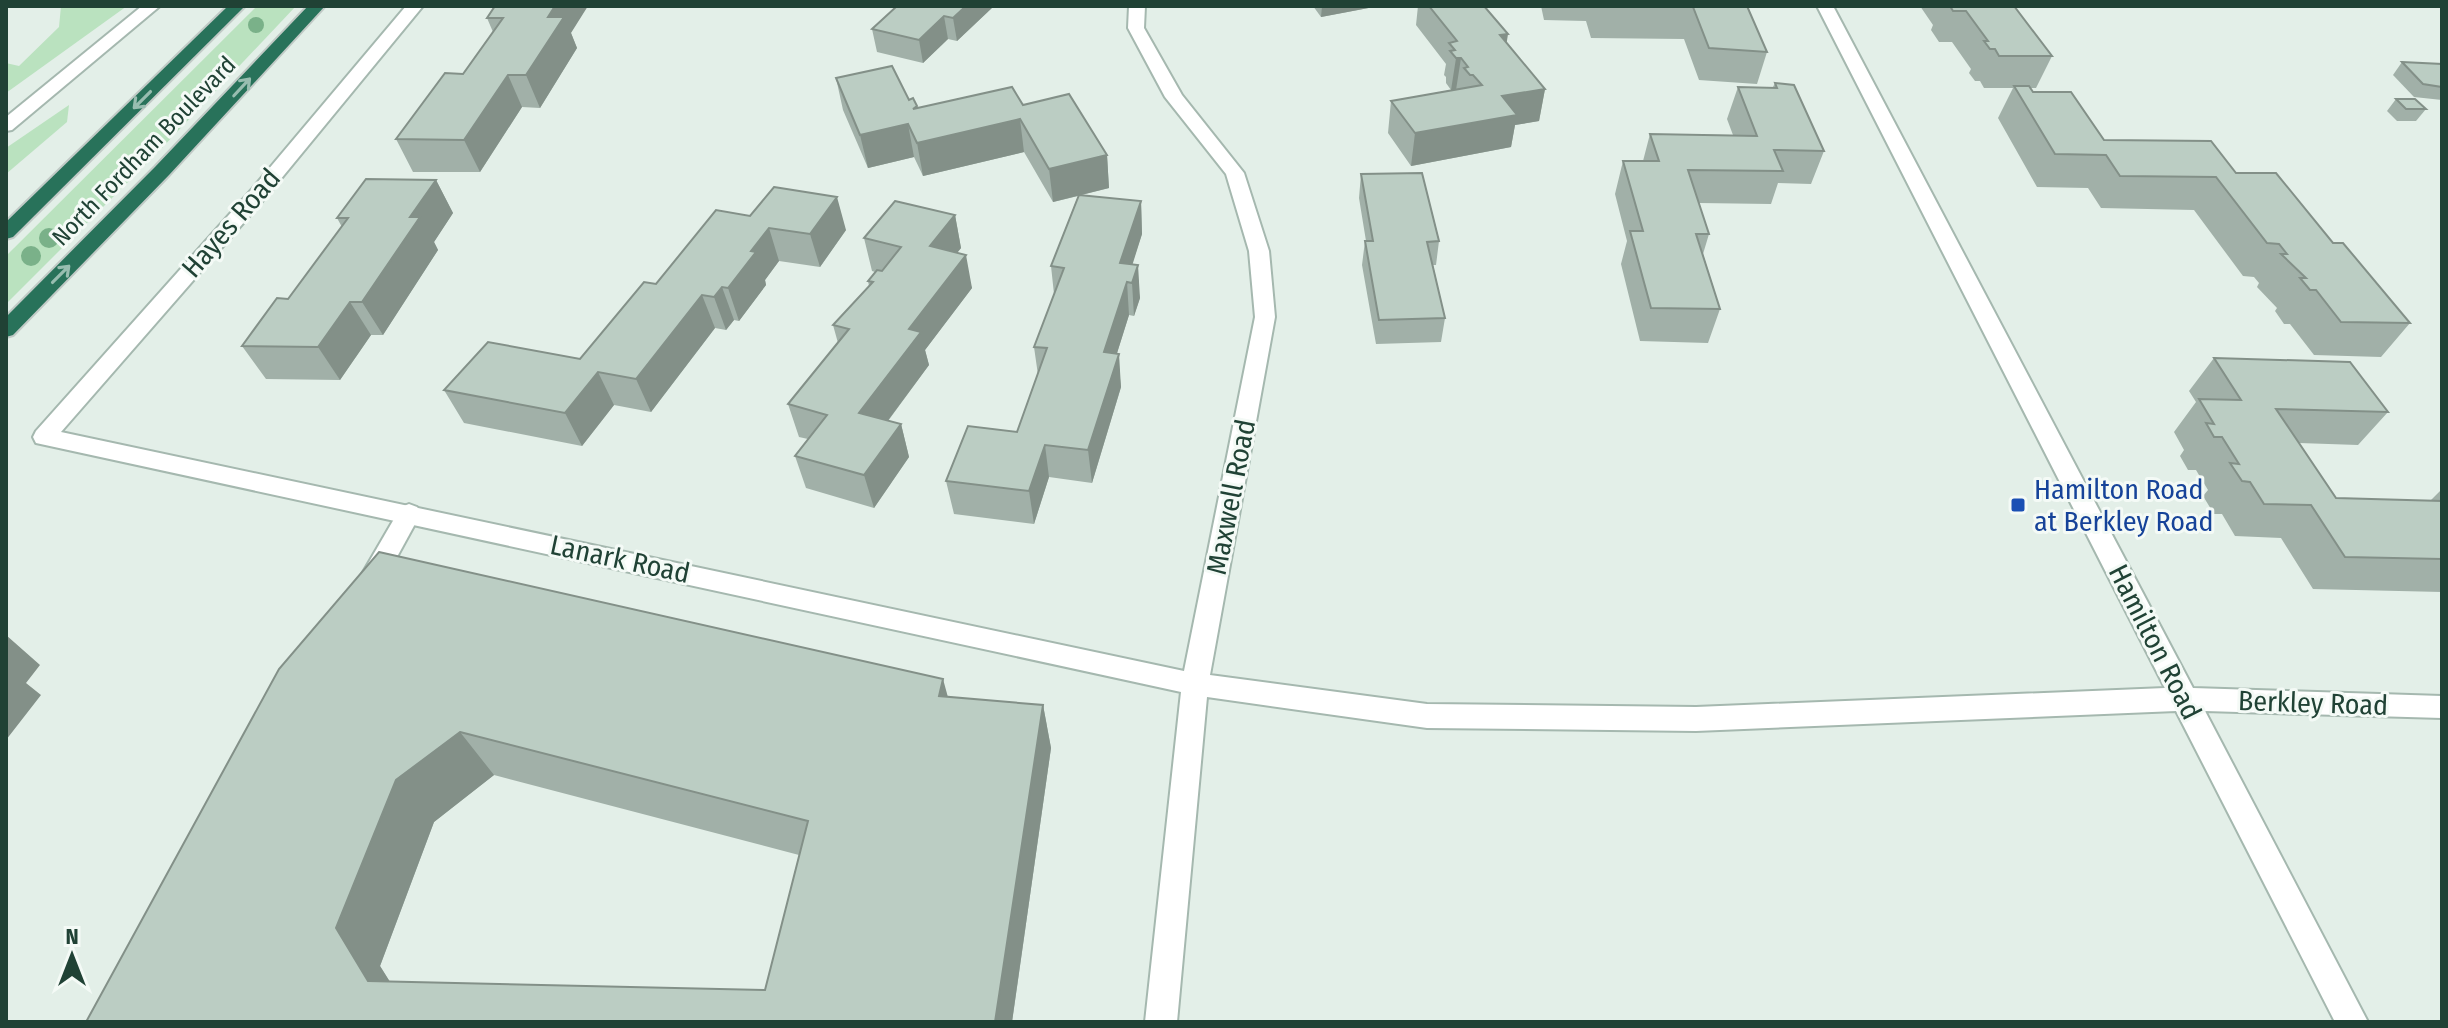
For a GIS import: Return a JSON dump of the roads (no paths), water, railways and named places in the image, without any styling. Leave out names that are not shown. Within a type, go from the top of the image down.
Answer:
[{"type":"highway","name":"North Fordham Boulevard","points":[[6,233],[237,6]]},
{"type":"highway","name":"North Fordham Boulevard","points":[[6,330],[162,171],[317,6]]},
{"type":"street","points":[[6,126],[152,6]]},
{"type":"street","name":"Hayes Road","points":[[44,437],[259,193],[415,6]]},
{"type":"street","name":"Maxwell Road","points":[[1137,6],[1136,28],[1174,97],[1235,173],[1259,251],[1265,317],[1195,684],[1161,1022]]},
{"type":"street","name":"Hamilton Road","points":[[1825,6],[2352,1022]]},
{"type":"street","name":"Lanark Road","points":[[44,437],[1195,684],[1427,716],[1696,719],[2185,699]]},
{"type":"street","points":[[357,605],[409,513]]},
{"type":"street","name":"Berkley Road","points":[[2185,699],[2442,707]]},
{"type":"place","name":"Hamilton Road at Berkley Road","points":[[2018,505]]}]
